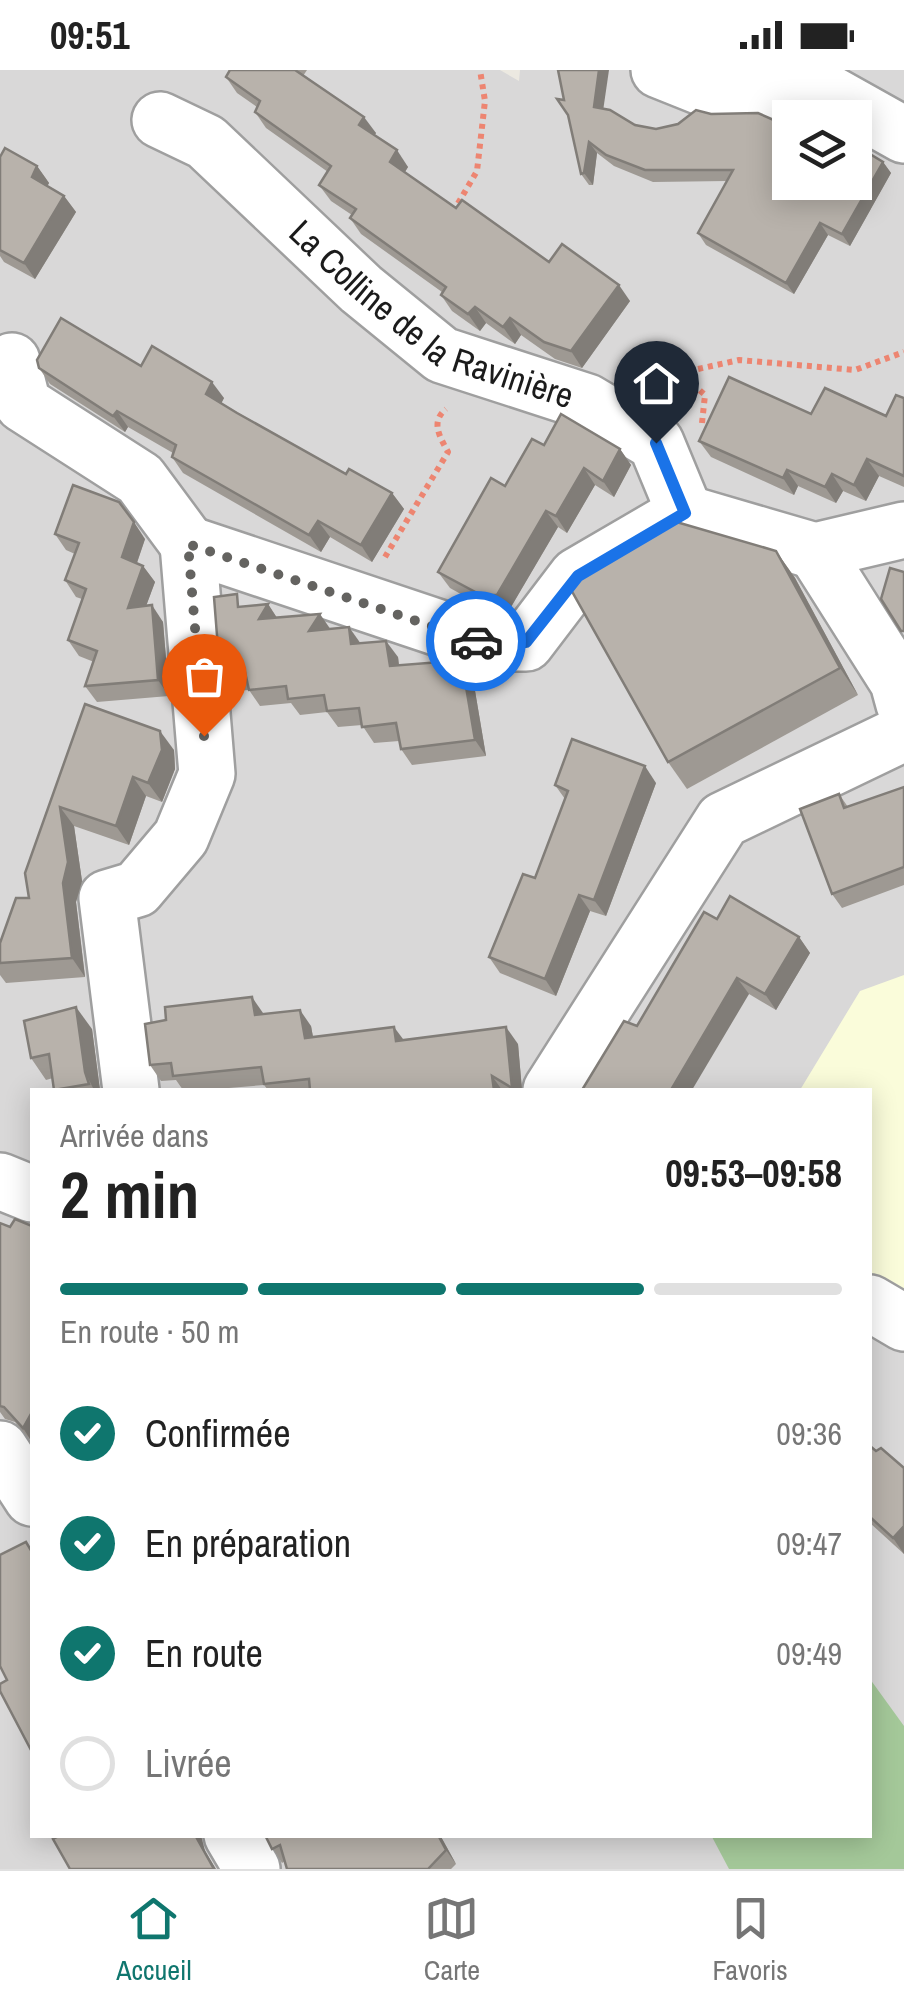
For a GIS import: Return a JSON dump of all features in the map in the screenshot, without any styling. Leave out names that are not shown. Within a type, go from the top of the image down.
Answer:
[{"type":"street","points":[[659,70],[720,94],[829,93],[904,135]]},
{"type":"street","name":"La Colline de la Ravinière","points":[[160,120],[206,142],[361,289],[442,356],[587,402],[656,443],[677,494]]},
{"type":"street","points":[[12,360],[24,404],[140,479],[188,544],[207,774],[182,837],[137,890],[107,898],[132,1088]]},
{"type":"street","points":[[188,544],[484,643],[526,642],[578,576],[677,494],[815,551],[898,682],[904,704]]},
{"type":"street","points":[[815,551],[895,531]]},
{"type":"street","points":[[552,1088],[723,820],[904,733]]},
{"type":"street","points":[[0,1181],[30,1193]]},
{"type":"street","points":[[872,1304],[904,1323]]},
{"type":"street","points":[[0,1449],[30,1495]]},
{"type":"street","points":[[234,1838],[252,1869]]},
{"type":"path","points":[[452,214],[477,171],[484,101],[480,70]]},
{"type":"path","points":[[677,494],[705,414],[704,395],[680,372],[739,360],[855,370],[904,352]]},
{"type":"path","points":[[358,601],[448,452],[436,428]]},
{"type":"shaded area","points":[[0,70],[500,70],[519,81],[520,70],[904,70],[904,1869],[0,1869]]},
{"type":"shaded area","points":[[904,975],[904,1298],[872,1285],[872,1088],[801,1088],[860,991]]},
{"type":"shaded area","points":[[872,1682],[904,1726],[904,1869],[729,1869],[713,1838],[872,1838]]},
{"type":"building","points":[[230,70],[295,70],[364,117],[359,125],[397,150],[390,162],[456,208],[462,200],[549,262],[562,244],[619,285],[571,351],[544,342],[510,318],[503,327],[475,307],[468,314],[441,295],[446,287],[350,218],[356,209],[319,185],[331,166],[255,112],[260,101],[226,77]]},
{"type":"building","points":[[558,70],[599,70],[594,107],[610,110],[635,125],[656,129],[678,124],[696,110],[711,114],[758,113],[772,119],[772,200],[861,200],[842,234],[820,223],[786,283],[698,233],[733,170],[645,170],[606,155],[589,142],[581,174],[568,115],[557,99],[564,100]]},
{"type":"building","points":[[5,148],[37,166],[32,177],[64,196],[24,263],[0,250],[0,157]]},
{"type":"building","points":[[872,155],[883,162],[872,181]]},
{"type":"building","points":[[61,318],[141,366],[152,346],[212,382],[206,394],[237,413],[346,474],[349,469],[392,493],[361,545],[318,521],[309,535],[172,457],[176,445],[117,411],[113,416],[39,368],[37,360]]},
{"type":"building","points":[[729,377],[811,414],[825,388],[886,416],[896,395],[904,398],[904,476],[867,459],[854,485],[832,474],[825,487],[787,470],[783,478],[699,441]]},
{"type":"building","points":[[561,414],[620,449],[603,481],[584,468],[556,516],[546,511],[497,595],[481,595],[438,572],[491,478],[505,486],[532,439],[544,445]]},
{"type":"building","points":[[73,485],[119,502],[134,522],[122,557],[143,566],[128,608],[152,605],[158,680],[85,686],[97,651],[68,640],[86,589],[65,580],[79,543],[55,534]]},
{"type":"building","points":[[673,521],[776,551],[840,668],[668,762],[569,586],[579,573]]},
{"type":"building","points":[[890,568],[904,572],[904,631],[881,599]]},
{"type":"building","points":[[237,594],[238,607],[268,604],[259,619],[320,614],[309,631],[349,627],[351,644],[386,641],[390,666],[461,657],[475,740],[401,749],[396,723],[362,727],[359,708],[327,711],[324,695],[288,699],[286,686],[249,690],[245,672],[220,674],[214,597]]},
{"type":"building","points":[[85,704],[160,731],[162,750],[148,783],[133,777],[116,826],[60,807],[68,862],[63,883],[72,958],[0,963],[0,943],[16,898],[29,898],[25,873]]},
{"type":"building","points":[[572,739],[645,766],[594,900],[579,895],[545,979],[489,957],[523,874],[535,878],[568,791],[555,785]]},
{"type":"building","points":[[904,787],[904,867],[832,894],[800,809],[839,794],[844,808]]},
{"type":"building","points":[[730,896],[799,937],[765,994],[737,978],[672,1088],[583,1088],[624,1021],[637,1026],[704,912],[717,919]]},
{"type":"building","points":[[252,997],[255,1015],[300,1010],[305,1038],[394,1027],[396,1041],[506,1027],[512,1088],[492,1076],[494,1088],[310,1088],[309,1079],[264,1084],[261,1067],[173,1076],[171,1063],[150,1065],[145,1024],[166,1020],[165,1007]]},
{"type":"building","points":[[76,1007],[89,1084],[54,1088],[49,1054],[31,1058],[24,1021]]},
{"type":"building","points":[[15,1219],[30,1225],[30,1416],[23,1428],[0,1406],[0,1223],[10,1227]]},
{"type":"building","points":[[872,1448],[876,1451],[881,1448],[904,1468],[904,1526],[893,1538],[872,1519]]},
{"type":"building","points":[[26,1542],[30,1549],[30,1748],[0,1691],[0,1684],[7,1680],[0,1666],[0,1555]]},
{"type":"building","points":[[197,1838],[214,1869],[70,1869],[53,1839]]},
{"type":"building","points":[[266,1838],[440,1838],[446,1850],[428,1869],[287,1869],[280,1845],[272,1849]]},
{"type":"way so far","points":[[204,736],[188,544],[476,641]]},
{"type":"route","points":[[476,641],[526,642],[578,576],[685,513],[656,443]]}]
